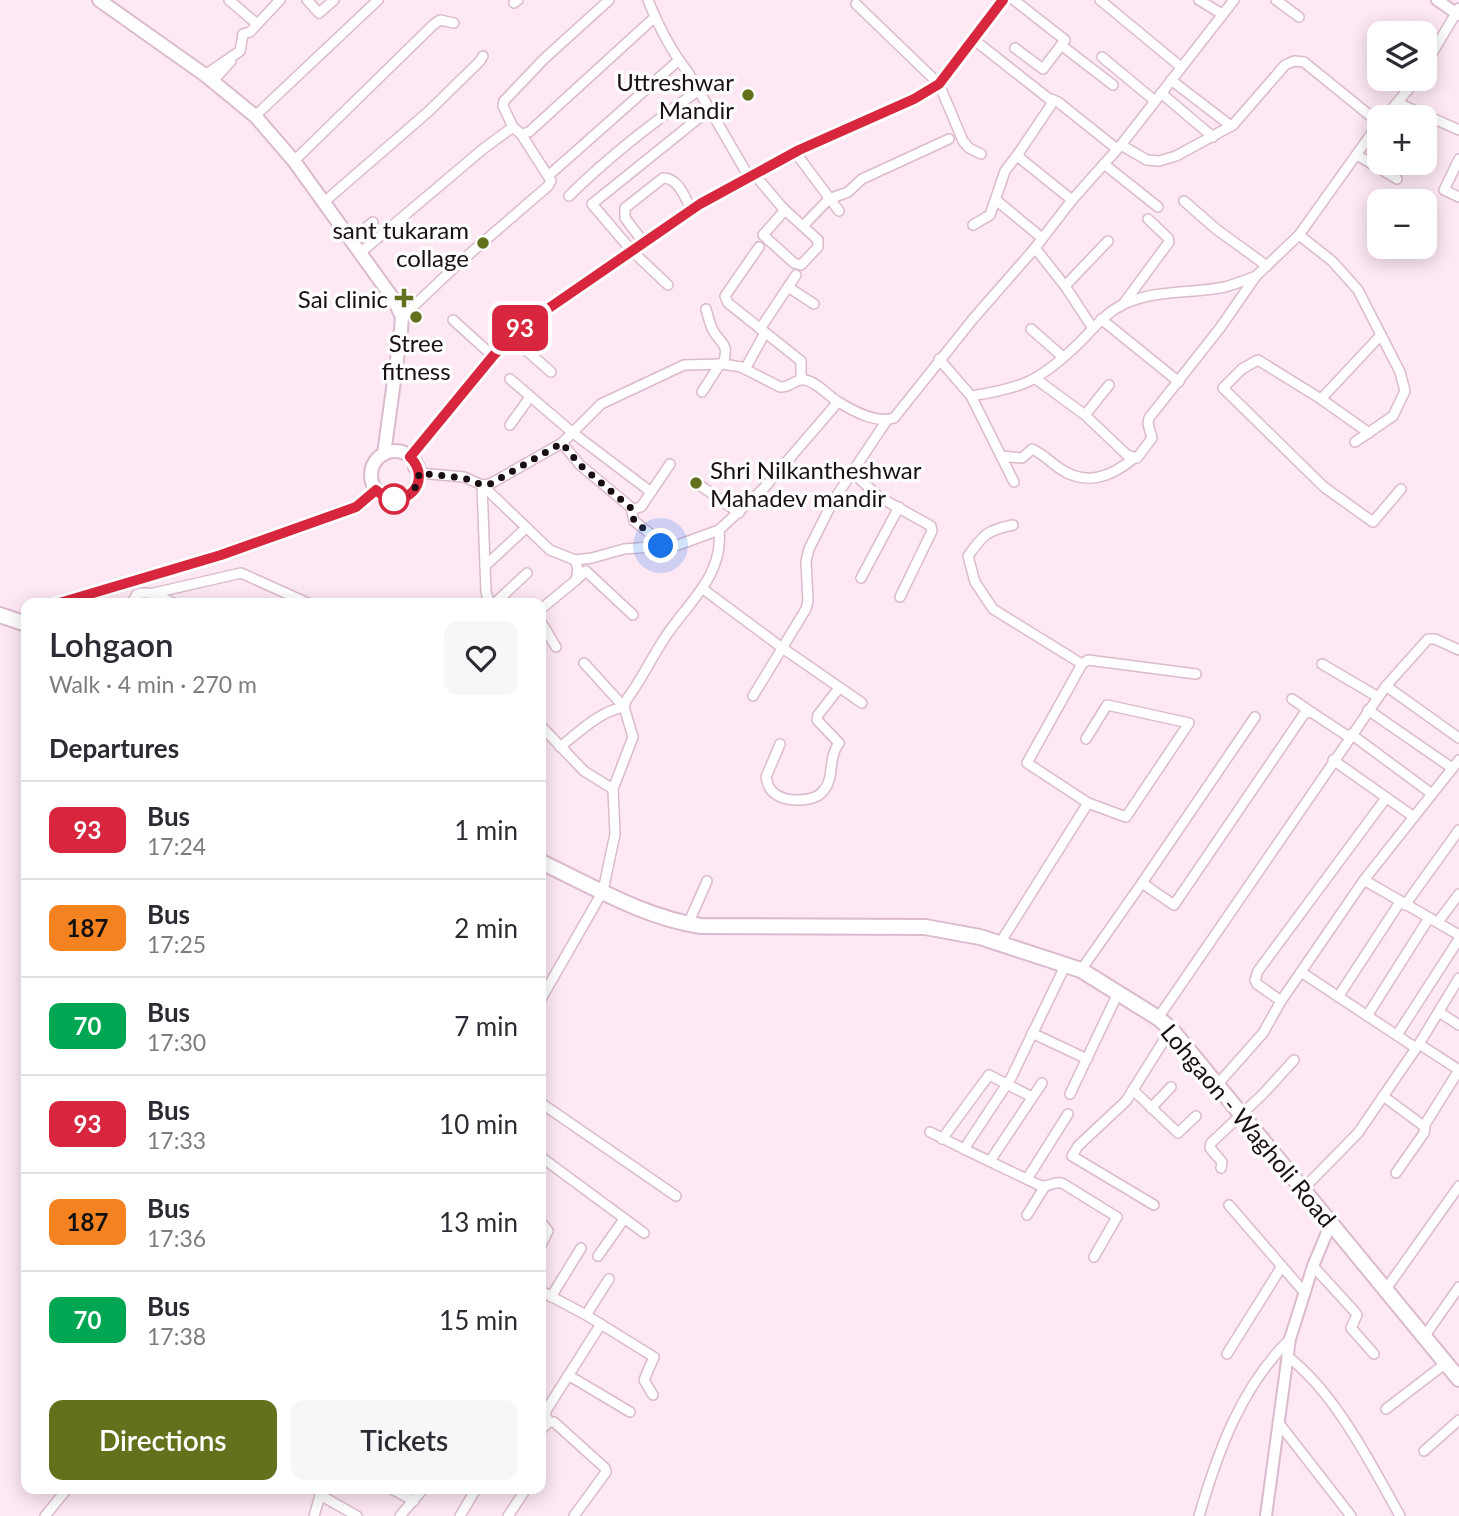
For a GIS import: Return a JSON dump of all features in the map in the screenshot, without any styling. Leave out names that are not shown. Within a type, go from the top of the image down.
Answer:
[{"type":"main road","points":[[99,0],[209,78],[255,116],[293,161],[394,300],[402,317],[384,454]]},
{"type":"main road","points":[[398,451],[410,457],[417,466],[419,473],[416,488],[404,498],[389,498],[376,490],[371,475],[372,467],[384,454],[398,451]]},
{"type":"main road","points":[[76,598],[221,555],[356,507],[376,490]]},
{"type":"main road","points":[[0,615],[21,620]]},
{"type":"main road","name":"Lohgaon - Wagholi Road","points":[[546,864],[655,915],[688,924],[925,927],[980,937],[1081,970],[1171,1029],[1459,1379]]},
{"type":"street","points":[[228,0],[254,28]]},
{"type":"street","points":[[209,78],[240,51],[243,34],[254,28],[280,0]]},
{"type":"street","points":[[307,0],[319,13],[334,0]]},
{"type":"street","points":[[255,116],[378,0]]},
{"type":"street","points":[[402,317],[459,263],[548,186],[551,181],[517,131],[503,106],[504,101],[544,59],[610,0]]},
{"type":"street","points":[[648,0],[679,60],[751,176],[818,240],[819,244],[804,262],[797,265],[763,234],[785,210]]},
{"type":"street","points":[[410,457],[493,356],[520,328],[692,210],[794,152],[914,99],[939,84],[1003,0]]},
{"type":"street","points":[[1014,0],[1065,40],[1043,69],[1015,48]]},
{"type":"street","points":[[1100,0],[1181,67]]},
{"type":"street","points":[[1199,0],[1222,14]]},
{"type":"street","points":[[752,696],[806,609],[806,561],[809,549],[832,500],[851,471],[887,420],[899,414],[939,359],[1119,147],[1234,0]]},
{"type":"street","points":[[1276,0],[1299,17]]},
{"type":"street","points":[[1437,0],[1458,12],[1437,46]]},
{"type":"street","points":[[856,4],[939,84],[963,141],[969,148],[981,154]]},
{"type":"street","points":[[360,253],[483,149],[517,131],[529,132],[655,17]]},
{"type":"street","points":[[293,161],[433,25],[440,20],[454,23]]},
{"type":"street","points":[[973,39],[1119,147],[1147,160],[1159,161],[1175,156],[1231,126],[1285,65],[1294,61],[1304,62],[1367,113]]},
{"type":"street","points":[[1061,45],[1113,85]]},
{"type":"street","points":[[323,203],[429,111],[483,56]]},
{"type":"street","points":[[1102,57],[1213,137]]},
{"type":"street","points":[[548,176],[679,60]]},
{"type":"street","points":[[1171,80],[1231,126]]},
{"type":"street","points":[[569,196],[646,127],[699,90]]},
{"type":"street","points":[[1407,91],[1398,103],[1459,130]]},
{"type":"street","points":[[973,225],[989,215],[1005,171],[1050,107],[1053,102],[1051,99]]},
{"type":"street","points":[[668,285],[632,251],[592,204],[710,109]]},
{"type":"street","points":[[803,226],[829,199],[848,192],[862,179],[948,139]]},
{"type":"street","points":[[1001,456],[1022,458],[1032,449],[1041,453],[1059,469],[1092,480],[1108,475],[1137,458],[1152,438],[1148,424],[1150,418],[1256,276],[1299,235],[1367,140]]},
{"type":"street","points":[[794,152],[839,211]]},
{"type":"street","points":[[1018,154],[1072,200]]},
{"type":"street","points":[[1357,155],[1397,179]]},
{"type":"street","points":[[1459,159],[1444,190],[1459,197]]},
{"type":"street","points":[[1104,164],[1158,207]]},
{"type":"street","points":[[644,243],[625,218],[625,208],[663,178],[676,183],[692,210]]},
{"type":"street","points":[[996,200],[1042,238]]},
{"type":"street","points":[[1184,201],[1216,229],[1267,266]]},
{"type":"street","points":[[1122,305],[1169,242],[1148,219]]},
{"type":"street","points":[[351,240],[373,222]]},
{"type":"street","points":[[1299,235],[1332,261],[1358,290],[1400,372],[1405,391],[1393,416],[1355,442]]},
{"type":"street","points":[[1065,286],[1108,241]]},
{"type":"street","points":[[759,247],[726,296],[728,303],[801,361],[801,379]]},
{"type":"street","points":[[1035,248],[1092,327]]},
{"type":"street","points":[[745,369],[763,331],[796,275]]},
{"type":"street","points":[[971,396],[1016,388],[1036,379],[1063,357],[1101,319],[1122,305],[1171,291],[1226,287],[1256,276]]},
{"type":"street","points":[[788,287],[814,304]]},
{"type":"street","points":[[702,392],[721,364],[726,350],[724,343],[713,331],[706,309]]},
{"type":"street","points":[[1101,319],[1179,382]]},
{"type":"street","points":[[453,320],[493,356]]},
{"type":"street","points":[[1031,329],[1063,357]]},
{"type":"street","points":[[1321,399],[1381,335]]},
{"type":"street","points":[[512,337],[551,372]]},
{"type":"street","points":[[939,359],[971,396],[1014,482]]},
{"type":"street","points":[[1369,433],[1258,360],[1242,369],[1223,388],[1324,487],[1373,522],[1401,489]]},
{"type":"street","points":[[482,485],[490,484],[562,443],[601,404],[684,365],[721,364],[745,369],[780,387],[786,387],[801,379],[813,383],[838,402],[870,417],[887,420]]},
{"type":"street","points":[[510,379],[573,433],[651,492]]},
{"type":"street","points":[[1036,379],[1085,415],[1127,455],[1134,458]]},
{"type":"street","points":[[1085,415],[1109,384]]},
{"type":"street","points":[[510,425],[530,397]]},
{"type":"street","points":[[419,473],[464,478],[482,485],[550,550],[575,560],[624,550],[678,545],[719,530],[739,513],[838,402]]},
{"type":"street","points":[[562,443],[580,465],[631,508],[641,507],[670,464]]},
{"type":"street","points":[[851,471],[879,497],[926,522],[932,531],[900,597]]},
{"type":"street","points":[[482,485],[485,566],[491,598]]},
{"type":"street","points":[[701,486],[739,513]]},
{"type":"street","points":[[861,578],[899,507]]},
{"type":"street","points":[[631,508],[634,521],[666,546]]},
{"type":"street","points":[[1013,525],[992,530],[982,537],[968,556],[975,582],[993,609],[1082,664]]},
{"type":"street","points":[[485,566],[526,528]]},
{"type":"street","points":[[624,707],[666,636],[703,589],[718,553],[719,530]]},
{"type":"street","points":[[575,560],[578,569],[576,580]]},
{"type":"street","points":[[546,605],[586,572],[633,615]]},
{"type":"street","points":[[135,598],[144,592],[154,593],[241,573],[297,598]]},
{"type":"street","points":[[499,598],[527,573]]},
{"type":"street","points":[[703,589],[862,703]]},
{"type":"street","points":[[154,593],[164,598]]},
{"type":"street","points":[[546,630],[556,647]]},
{"type":"street","points":[[1158,1018],[1377,697],[1428,639],[1436,639],[1459,650]]},
{"type":"street","points":[[1086,739],[1107,705],[1189,723],[1126,817],[1088,803],[1027,763],[1082,664],[1088,660],[1196,674]]},
{"type":"street","points":[[546,990],[603,891],[615,834],[613,789],[633,737],[624,707],[584,663]]},
{"type":"street","points":[[1322,664],[1377,697]]},
{"type":"street","points":[[1386,686],[1459,738]]},
{"type":"street","points":[[780,744],[766,777],[773,793],[780,797],[803,800],[823,793],[830,774],[831,754],[839,743],[817,720],[839,688]]},
{"type":"street","points":[[1292,699],[1432,794]]},
{"type":"street","points":[[560,747],[614,708],[624,707]]},
{"type":"street","points":[[1368,710],[1452,768]]},
{"type":"street","points":[[1142,883],[1174,905],[1304,714],[1311,712]]},
{"type":"street","points":[[1081,970],[1255,717]]},
{"type":"street","points":[[546,732],[584,771],[613,789]]},
{"type":"street","points":[[1333,760],[1414,817]]},
{"type":"street","points":[[1217,1085],[1263,1033],[1281,1001],[1364,880],[1459,760]]},
{"type":"street","points":[[1281,1001],[1257,984],[1255,980],[1258,971],[1386,797]]},
{"type":"street","points":[[1000,943],[1088,803]]},
{"type":"street","points":[[1338,997],[1459,830]]},
{"type":"street","points":[[1364,880],[1459,937],[1397,1035]]},
{"type":"street","points":[[688,924],[707,881]]},
{"type":"street","points":[[1367,1016],[1433,920],[1459,894]]},
{"type":"street","points":[[964,1149],[1008,1083],[1066,964]]},
{"type":"street","points":[[1301,972],[1397,1035],[1459,1070],[1424,1126],[1424,1133],[1396,1173]]},
{"type":"street","points":[[1304,1188],[1358,1133],[1459,978]]},
{"type":"street","points":[[1070,1094],[1118,993]]},
{"type":"street","points":[[1439,1012],[1459,1026]]},
{"type":"street","points":[[1154,1205],[1074,1160],[1072,1156],[1078,1146],[1121,1107],[1171,1029]]},
{"type":"street","points":[[1032,1033],[1087,1059]]},
{"type":"street","points":[[1221,1168],[1222,1162],[1210,1145],[1294,1060]]},
{"type":"street","points":[[942,1139],[989,1075],[1032,1097]]},
{"type":"street","points":[[990,1161],[1042,1083]]},
{"type":"street","points":[[1151,1108],[1171,1087]]},
{"type":"street","points":[[1133,1090],[1178,1133],[1196,1116]]},
{"type":"street","points":[[1383,1096],[1424,1126]]},
{"type":"street","points":[[546,1106],[676,1196]]},
{"type":"street","points":[[1027,1179],[1068,1114]]},
{"type":"street","points":[[930,1132],[1045,1186]]},
{"type":"street","points":[[546,1161],[644,1233]]},
{"type":"street","points":[[1027,1215],[1045,1186],[1055,1182],[1062,1183],[1116,1217],[1094,1257]]},
{"type":"street","points":[[1386,1289],[1459,1186]]},
{"type":"street","points":[[1229,1205],[1305,1293]]},
{"type":"street","points":[[598,1256],[624,1219]]},
{"type":"street","points":[[1266,1516],[1290,1339],[1313,1266],[1331,1223]]},
{"type":"street","points":[[551,1297],[581,1248]]},
{"type":"street","points":[[1227,1354],[1282,1266]]},
{"type":"street","points":[[1313,1266],[1355,1312],[1357,1315],[1351,1328],[1374,1354]]},
{"type":"street","points":[[586,1315],[608,1279]]},
{"type":"street","points":[[1424,1337],[1459,1287]]},
{"type":"street","points":[[546,1294],[654,1357],[645,1380],[653,1395]]},
{"type":"street","points":[[546,1412],[601,1324]]},
{"type":"street","points":[[1199,1516],[1217,1460],[1238,1410],[1254,1381],[1290,1339]]},
{"type":"street","points":[[1287,1356],[1321,1388],[1366,1454],[1401,1516]]},
{"type":"street","points":[[1386,1409],[1446,1363]]},
{"type":"street","points":[[568,1375],[630,1412]]},
{"type":"street","points":[[546,1417],[606,1468],[606,1472],[574,1516]]},
{"type":"street","points":[[1424,1451],[1459,1420]]},
{"type":"street","points":[[546,1425],[549,1422]]},
{"type":"street","points":[[1278,1423],[1351,1516]]},
{"type":"street","points":[[45,1516],[63,1494]]},
{"type":"street","points":[[314,1516],[320,1494]]},
{"type":"street","points":[[324,1494],[357,1516]]},
{"type":"street","points":[[401,1494],[414,1501]]},
{"type":"street","points":[[400,1516],[419,1494]]},
{"type":"street","points":[[460,1516],[473,1494]]},
{"type":"street","points":[[508,1516],[523,1494]]},
{"type":"shaded area","points":[[412,458],[420,458],[425,467],[423,474],[412,476],[407,471],[407,463]]},
{"type":"bus line","name":"93","points":[[76,598],[221,555],[356,507],[376,490],[396,499],[411,494],[419,481],[419,473],[410,457],[493,356],[520,328],[700,204],[799,150],[914,99],[939,84],[1003,0]]},
{"type":"place","name":"Uttreshwar Mandir","points":[[748,95]]},
{"type":"place","name":"sant tukaram collage","points":[[483,243]]},
{"type":"place","name":"Sai clinic","points":[[404,298]]},
{"type":"place","name":"Stree fitness","points":[[416,317]]},
{"type":"place","name":"Shri Nilkantheshwar Mahadev mandir","points":[[696,483]]},
{"type":"route","points":[[394,499],[411,494],[419,481],[419,473],[464,478],[482,485],[490,484],[562,443],[580,465],[631,508],[634,521],[666,546],[661,546]]}]
